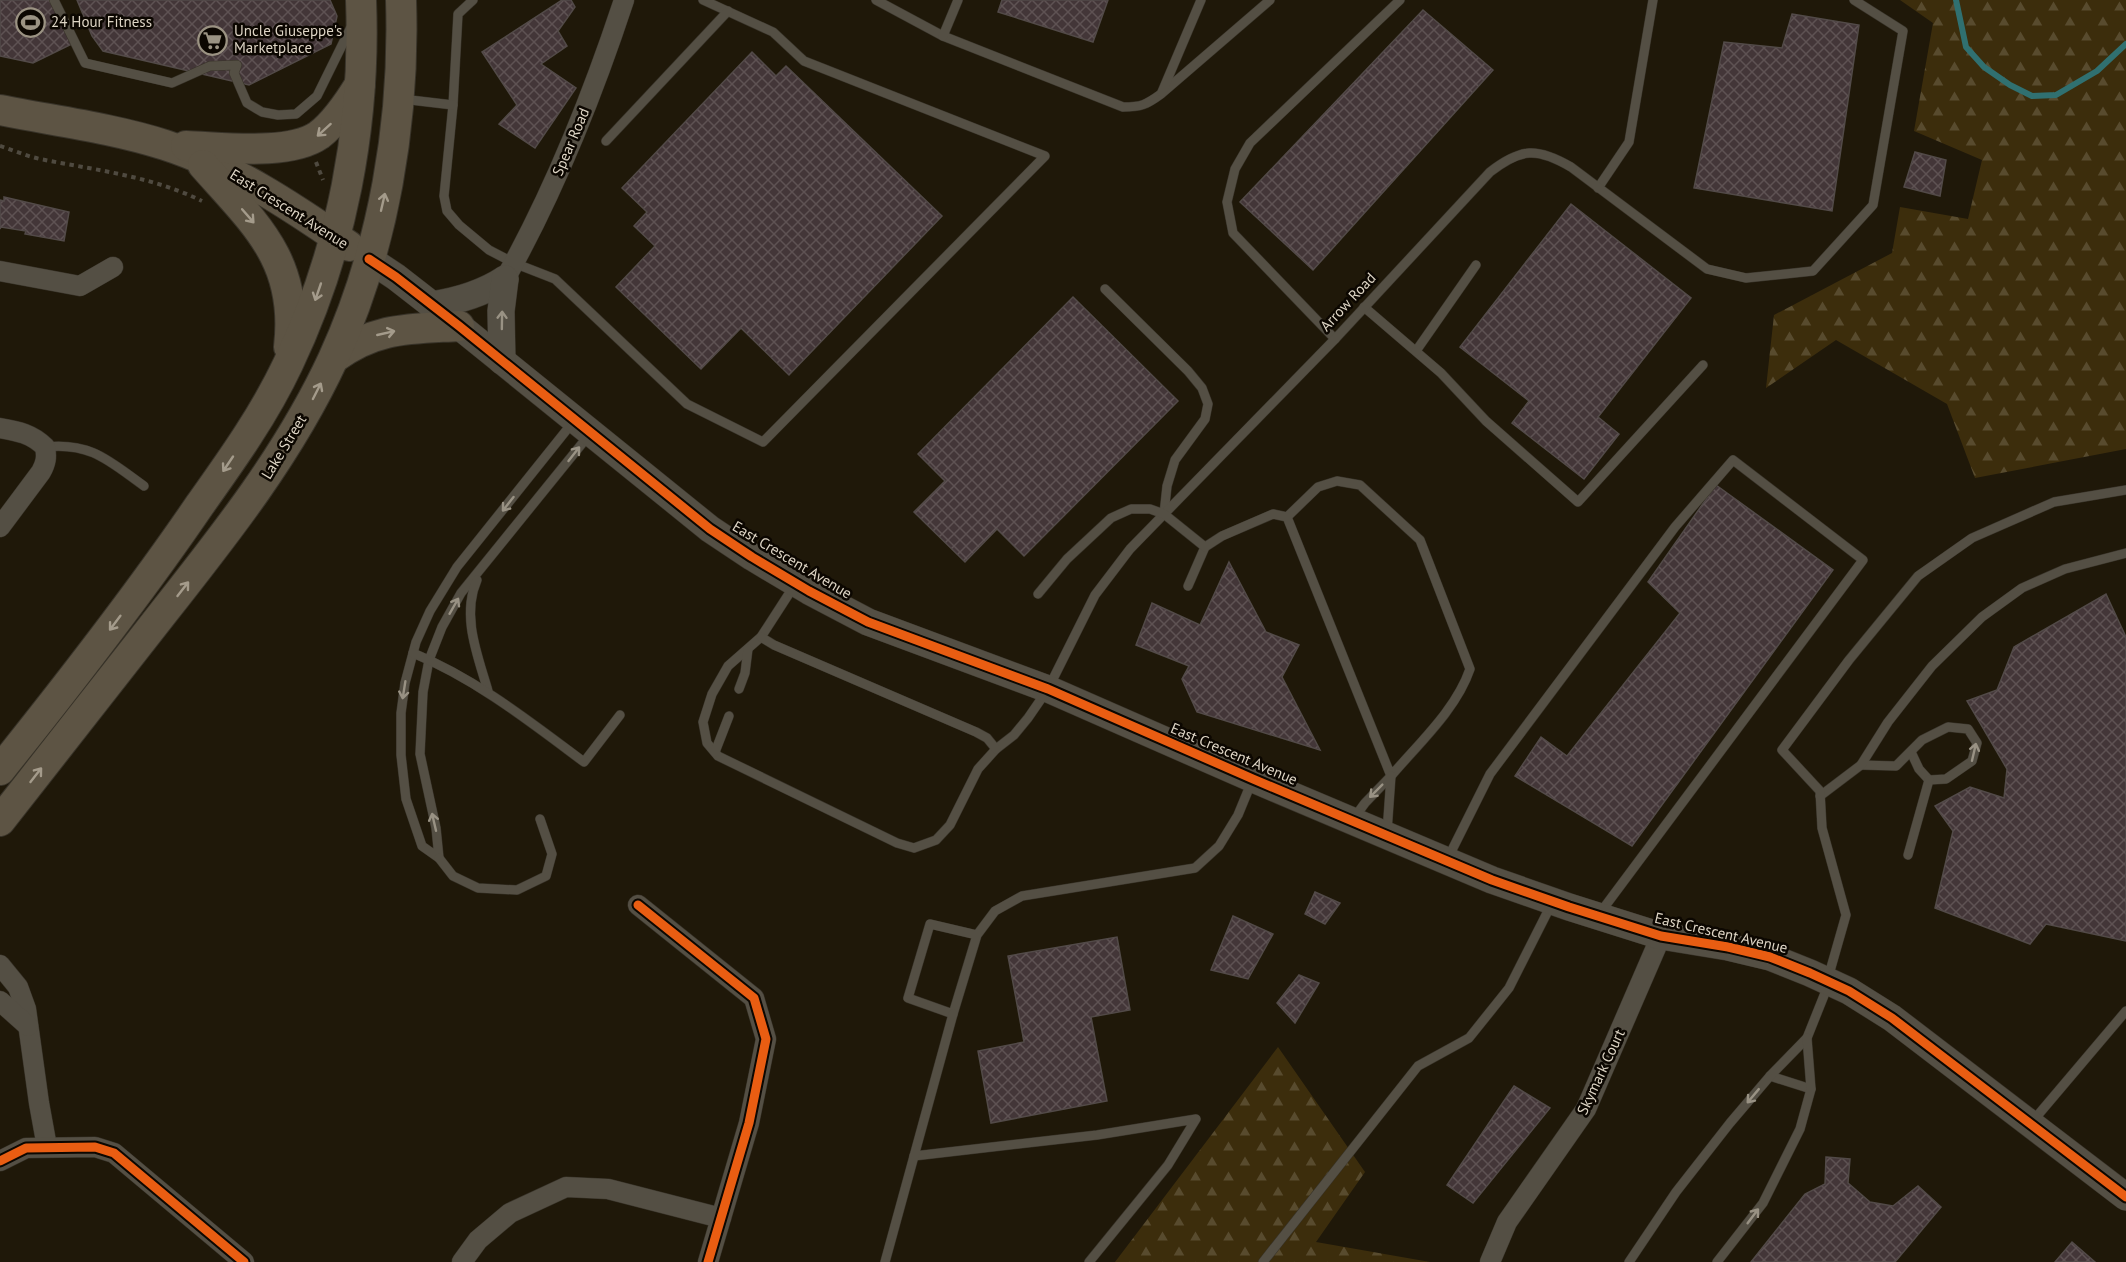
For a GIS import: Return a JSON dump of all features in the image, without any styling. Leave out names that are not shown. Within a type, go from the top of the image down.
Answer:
[{"type":"main road","name":"Lake Street","points":[[0,821],[253,496],[296,430],[334,358],[348,324],[369,259],[392,159],[399,99],[402,42],[401,0]]},
{"type":"main road","points":[[0,770],[102,640],[180,534],[247,435],[286,367],[311,312],[335,236],[351,163],[360,84],[361,3]]},
{"type":"main road","points":[[165,145],[276,148],[307,141],[318,136],[327,128],[348,103],[360,84]]},
{"type":"main road","name":"East Crescent Avenue","points":[[0,110],[107,131],[165,145],[196,156],[262,189],[369,259]]},
{"type":"main road","points":[[196,156],[260,230],[282,267],[291,318],[286,367]]},
{"type":"main road","points":[[334,358],[357,342],[387,332],[413,328],[459,326]]},
{"type":"street","name":"Spear Road","points":[[509,271],[544,206],[584,113],[597,82],[624,0]]},
{"type":"street","name":"East Crescent Avenue","points":[[369,259],[459,326],[710,529],[796,583],[868,622],[1048,689],[1492,880],[1661,936],[1728,947],[1770,957],[1828,981],[1892,1018],[2126,1197]]},
{"type":"street","points":[[0,271],[80,286],[112,267]]},
{"type":"street","points":[[431,305],[483,292],[509,271]]},
{"type":"street","points":[[502,361],[501,311],[509,271]]},
{"type":"street","points":[[0,428],[25,433],[45,447],[45,464],[41,472],[0,527]]},
{"type":"street","points":[[638,905],[754,998],[766,1039],[749,1123],[708,1262]]},
{"type":"street","name":"Skymark Court","points":[[1490,1262],[1507,1222],[1586,1109],[1661,936]]},
{"type":"street","points":[[0,965],[18,987],[26,1009],[47,1147]]},
{"type":"street","points":[[0,1001],[28,1026]]},
{"type":"street","points":[[0,1161],[26,1148],[95,1147],[114,1153],[244,1262]]},
{"type":"street","points":[[462,1262],[478,1240],[510,1214],[566,1187],[608,1189],[721,1218]]},
{"type":"lane","points":[[54,0],[86,63],[172,83],[210,66],[237,65],[234,73],[247,103],[262,112],[278,115],[296,114],[317,96],[361,3]]},
{"type":"lane","points":[[472,0],[458,14],[453,105],[444,196],[447,211],[509,271],[555,279],[687,404],[763,442],[1045,156],[812,65],[804,61],[772,32],[703,0]]},
{"type":"lane","points":[[876,0],[942,36],[1123,107],[1139,107],[1148,104],[1269,0]]},
{"type":"lane","points":[[942,36],[958,0]]},
{"type":"lane","points":[[1161,94],[1201,0]]},
{"type":"lane","points":[[1335,339],[1233,233],[1227,202],[1235,169],[1250,143],[1400,0]]},
{"type":"lane","points":[[1598,188],[1629,142],[1653,0]]},
{"type":"lane","name":"Arrow Road","points":[[715,752],[718,756],[897,843],[914,848],[936,840],[950,825],[978,770],[996,749],[1014,735],[1048,689],[1095,595],[1130,549],[1335,339],[1490,172],[1504,161],[1520,153],[1535,152],[1554,157],[1571,167],[1707,269],[1746,278],[1813,271],[1873,205],[1903,32],[1854,0]]},
{"type":"lane","points":[[606,141],[728,11]]},
{"type":"lane","points":[[399,99],[453,105]]},
{"type":"lane","points":[[1416,351],[1476,265]]},
{"type":"lane","points":[[1105,289],[1188,371],[1202,388],[1208,404],[1204,419],[1175,460],[1167,486],[1164,514]]},
{"type":"lane","points":[[1364,307],[1442,373],[1486,421],[1578,502],[1702,365]]},
{"type":"lane","points":[[439,858],[436,828],[420,754],[423,692],[429,660],[442,627],[461,593],[480,572],[583,426]]},
{"type":"lane","points":[[540,819],[552,854],[546,876],[517,890],[478,888],[453,876],[439,858],[422,846],[406,799],[401,755],[401,713],[405,683],[413,653],[430,611],[457,567],[583,426]]},
{"type":"lane","points":[[45,447],[75,446],[97,454],[144,486]]},
{"type":"lane","points":[[1447,861],[1490,774],[1675,527],[1733,460],[1863,560],[1624,877],[1598,916]]},
{"type":"lane","points":[[1287,517],[1318,487],[1337,481],[1360,485],[1420,540],[1470,669],[1465,684],[1439,720],[1365,803],[1352,821]]},
{"type":"lane","points":[[1629,1262],[1676,1192],[1770,1076],[1807,1038],[1828,981],[1846,915],[1822,828],[1820,791],[1782,750],[1850,660],[1918,576],[1972,538],[2054,502],[2126,490]]},
{"type":"lane","points":[[1038,594],[1067,560],[1111,518],[1131,509],[1150,509],[1164,514],[1205,547]]},
{"type":"lane","points":[[1188,586],[1205,547],[1222,536],[1273,514],[1287,517]]},
{"type":"lane","points":[[1287,517],[1391,776],[1386,834]]},
{"type":"lane","points":[[1820,796],[1860,765],[1888,722],[1932,666],[1982,617],[2022,588],[2065,569],[2126,554]]},
{"type":"lane","points":[[480,572],[472,590],[470,622],[488,691]]},
{"type":"lane","points":[[715,752],[707,742],[703,722],[712,694],[728,666],[761,637],[796,583]]},
{"type":"lane","points":[[761,637],[774,645],[976,732],[987,738],[996,749]]},
{"type":"lane","points":[[740,689],[746,673],[748,649]]},
{"type":"lane","points":[[413,653],[488,691],[584,762],[620,715]]},
{"type":"lane","points":[[715,752],[729,716]]},
{"type":"lane","points":[[1860,765],[1896,766],[1922,740],[1948,727],[1968,729],[1977,743],[1972,761],[1946,778],[1929,780]]},
{"type":"lane","points":[[1911,752],[1919,769],[1929,780]]},
{"type":"lane","points":[[885,1262],[977,935],[995,911],[1022,896],[1195,868],[1219,846],[1238,815],[1253,779]]},
{"type":"lane","points":[[1908,855],[1929,780]]},
{"type":"lane","points":[[1263,1262],[1418,1066],[1469,1038],[1509,988],[1553,901]]},
{"type":"lane","points":[[953,1014],[908,998],[930,924],[977,935]]},
{"type":"lane","points":[[2031,1124],[2126,1011]]},
{"type":"lane","points":[[1718,1262],[1763,1203],[1800,1129],[1811,1089],[1807,1038]]},
{"type":"lane","points":[[1770,1076],[1811,1089]]},
{"type":"lane","points":[[914,1156],[1097,1135],[1196,1119],[1168,1165],[1089,1262]]},
{"type":"path","points":[[0,146],[37,158],[142,179],[185,193],[209,205]]},
{"type":"path","points":[[313,155],[327,188]]},
{"type":"green space","points":[[1900,0],[2126,0],[2126,449],[1975,478],[1947,404],[1836,340],[1766,388],[1774,315],[1892,253],[1900,207],[1968,219],[1982,160],[1914,131],[1933,23]]},
{"type":"green space","points":[[1278,1047],[1365,1172],[1316,1242],[1430,1262],[1115,1262]]},
{"type":"building","name":"24 Hour Fitness","points":[[0,0],[50,0],[72,44],[33,63],[0,56]]},
{"type":"building","name":"Uncle Giuseppe's Marketplace","points":[[77,0],[330,0],[337,16],[331,44],[249,85],[103,51],[92,36]]},
{"type":"building","points":[[562,0],[571,0],[575,7],[558,31],[567,46],[541,64],[576,88],[535,148],[499,124],[517,105],[482,52]]},
{"type":"building","points":[[1002,0],[1108,0],[1093,42],[998,12]]},
{"type":"building","points":[[1423,10],[1493,70],[1313,270],[1240,202]]},
{"type":"building","points":[[1792,14],[1859,25],[1832,211],[1694,188],[1724,42],[1782,48]]},
{"type":"building","points":[[752,52],[776,76],[786,66],[942,216],[789,375],[741,328],[701,369],[616,287],[655,246],[634,226],[647,212],[622,188]]},
{"type":"building","points":[[1915,152],[1946,160],[1940,196],[1904,187]]},
{"type":"building","points":[[4,197],[69,212],[64,241],[25,234],[26,231],[1,227],[0,229],[0,200],[4,201]]},
{"type":"building","points":[[1571,204],[1691,298],[1598,417],[1619,434],[1584,479],[1512,423],[1529,401],[1460,347]]},
{"type":"building","points":[[1073,297],[1178,401],[1024,556],[997,529],[965,562],[914,512],[945,481],[918,454]]},
{"type":"building","points":[[1716,485],[1833,570],[1632,846],[1515,776],[1541,737],[1567,756],[1680,613],[1648,582]]},
{"type":"building","points":[[1229,562],[1266,632],[1299,645],[1282,677],[1320,750],[1197,712],[1182,679],[1189,666],[1136,645],[1152,603],[1200,625]]},
{"type":"building","points":[[2106,594],[2126,637],[2126,941],[2046,924],[2030,944],[1935,908],[1953,831],[1935,806],[1970,787],[2004,798],[2007,769],[1967,701],[1997,690],[2014,647]]},
{"type":"building","points":[[1315,892],[1340,903],[1325,924],[1305,914]]},
{"type":"building","points":[[1233,916],[1273,934],[1248,979],[1211,970]]},
{"type":"building","points":[[1117,937],[1130,1010],[1091,1017],[1107,1101],[991,1123],[978,1051],[1024,1042],[1008,956]]},
{"type":"building","points":[[1299,975],[1319,983],[1295,1023],[1277,1003]]},
{"type":"building","points":[[1514,1086],[1550,1108],[1473,1203],[1447,1185]]},
{"type":"building","points":[[1826,1157],[1850,1159],[1848,1183],[1870,1202],[1893,1206],[1918,1186],[1941,1207],[1895,1262],[1751,1262],[1805,1194],[1825,1184]]},
{"type":"building","points":[[2072,1242],[2095,1262],[2055,1262]]},
{"type":"waterway","points":[[1956,0],[1966,47],[1984,67],[2010,85],[2032,96],[2056,95],[2097,71],[2126,44]]},
{"type":"cycle path","points":[[369,259],[459,326],[710,529],[809,591],[868,622],[1048,689],[1492,880],[1661,936],[1728,947],[1770,957],[1810,973],[1849,991],[1892,1018],[2126,1197]]},
{"type":"cycle path","points":[[638,905],[754,998],[766,1039],[749,1123],[708,1262]]},
{"type":"cycle path","points":[[0,1161],[26,1148],[95,1147],[114,1153],[244,1262]]},
{"type":"place","name":"24 Hour Fitness","points":[[30,22]]},
{"type":"place","name":"Uncle Giuseppe's Marketplace","points":[[213,40]]}]
